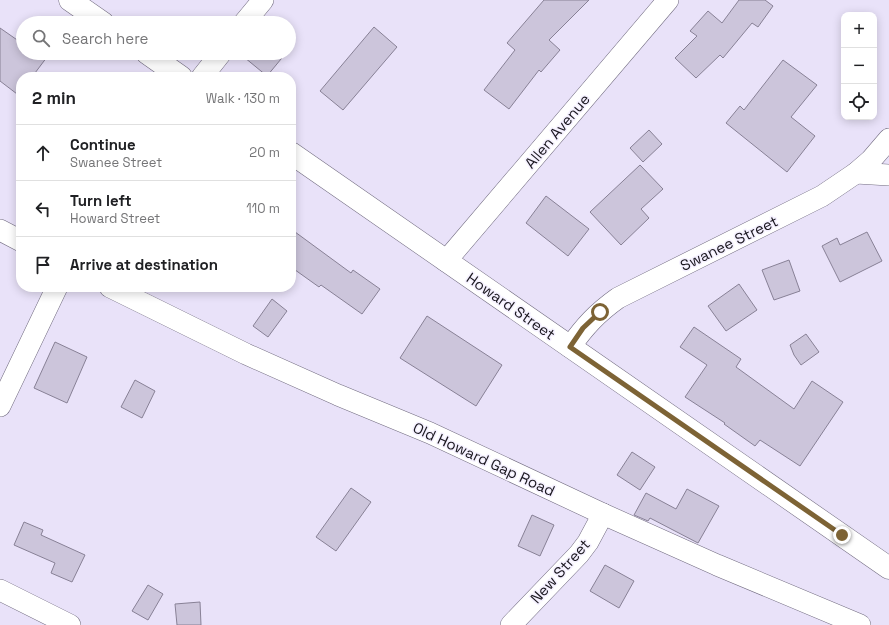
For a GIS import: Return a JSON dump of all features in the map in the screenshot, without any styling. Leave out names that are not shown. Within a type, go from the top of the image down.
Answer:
[{"type":"street","points":[[70,0],[93,16]]},
{"type":"street","points":[[249,16],[262,0]]},
{"type":"street","name":"Allen Avenue","points":[[446,261],[668,0]]},
{"type":"street","points":[[157,60],[174,72]]},
{"type":"street","points":[[206,72],[215,60]]},
{"type":"street","name":"Swanee Street","points":[[570,347],[583,328],[618,298],[822,196],[856,173],[871,160],[889,139]]},
{"type":"street","name":"Howard Street","points":[[296,156],[889,568]]},
{"type":"street","points":[[856,173],[889,175]]},
{"type":"street","points":[[0,230],[16,238]]},
{"type":"street","points":[[0,406],[55,292]]},
{"type":"street","name":"Old Howard Gap Road","points":[[120,292],[246,354],[338,395],[430,433],[717,565],[860,625]]},
{"type":"street","name":"New Street","points":[[511,625],[579,554],[588,542],[604,514]]},
{"type":"street","points":[[0,590],[70,625]]},
{"type":"building","points":[[544,0],[589,0],[549,40],[560,50],[541,72],[539,70],[509,109],[484,90],[515,50],[507,43]]},
{"type":"building","points":[[739,0],[765,0],[773,6],[758,27],[752,23],[723,58],[720,55],[696,78],[675,58],[697,36],[690,31],[708,11],[722,23]]},
{"type":"building","points":[[374,27],[397,47],[343,110],[320,91]]},
{"type":"building","points":[[0,28],[16,39],[16,60],[45,60],[36,72],[16,72],[16,93],[0,81]]},
{"type":"building","points":[[248,60],[280,60],[270,72],[262,72]]},
{"type":"building","points":[[783,60],[817,85],[791,117],[815,136],[787,172],[726,123],[740,106],[744,110]]},
{"type":"building","points":[[649,130],[662,144],[643,162],[630,148]]},
{"type":"building","points":[[640,165],[663,189],[641,209],[649,218],[621,245],[590,212]]},
{"type":"building","points":[[546,196],[589,229],[568,256],[526,223]]},
{"type":"building","points":[[867,232],[882,261],[840,282],[822,246],[837,238],[840,245]]},
{"type":"building","points":[[296,233],[351,273],[353,270],[380,289],[362,314],[321,285],[319,287],[296,271]]},
{"type":"building","points":[[789,260],[800,291],[774,300],[762,270]]},
{"type":"building","points":[[739,284],[757,310],[726,331],[708,306]]},
{"type":"building","points":[[272,299],[287,311],[268,337],[253,326]]},
{"type":"building","points":[[427,316],[502,365],[476,406],[400,358]]},
{"type":"building","points":[[694,327],[741,359],[736,367],[794,409],[812,381],[843,402],[800,466],[760,440],[755,446],[724,424],[725,423],[685,397],[707,365],[680,347]]},
{"type":"building","points":[[806,334],[819,352],[801,365],[794,355],[790,345]]},
{"type":"building","points":[[55,342],[87,357],[67,403],[34,388]]},
{"type":"building","points":[[135,380],[155,391],[142,418],[121,407]]},
{"type":"building","points":[[632,452],[655,467],[640,490],[617,475]]},
{"type":"building","points":[[351,488],[371,502],[336,551],[316,537]]},
{"type":"building","points":[[687,489],[719,506],[698,543],[650,518],[648,521],[634,515],[646,493],[676,509]]},
{"type":"building","points":[[532,515],[554,525],[540,556],[518,546]]},
{"type":"building","points":[[24,522],[43,530],[41,535],[85,555],[72,582],[51,573],[55,563],[14,545]]},
{"type":"building","points":[[605,565],[634,581],[619,608],[590,591]]},
{"type":"building","points":[[148,585],[163,594],[148,620],[132,611]]},
{"type":"building","points":[[200,602],[201,625],[177,625],[175,604]]},
{"type":"route","points":[[600,312],[583,328],[570,347],[842,535]]}]
